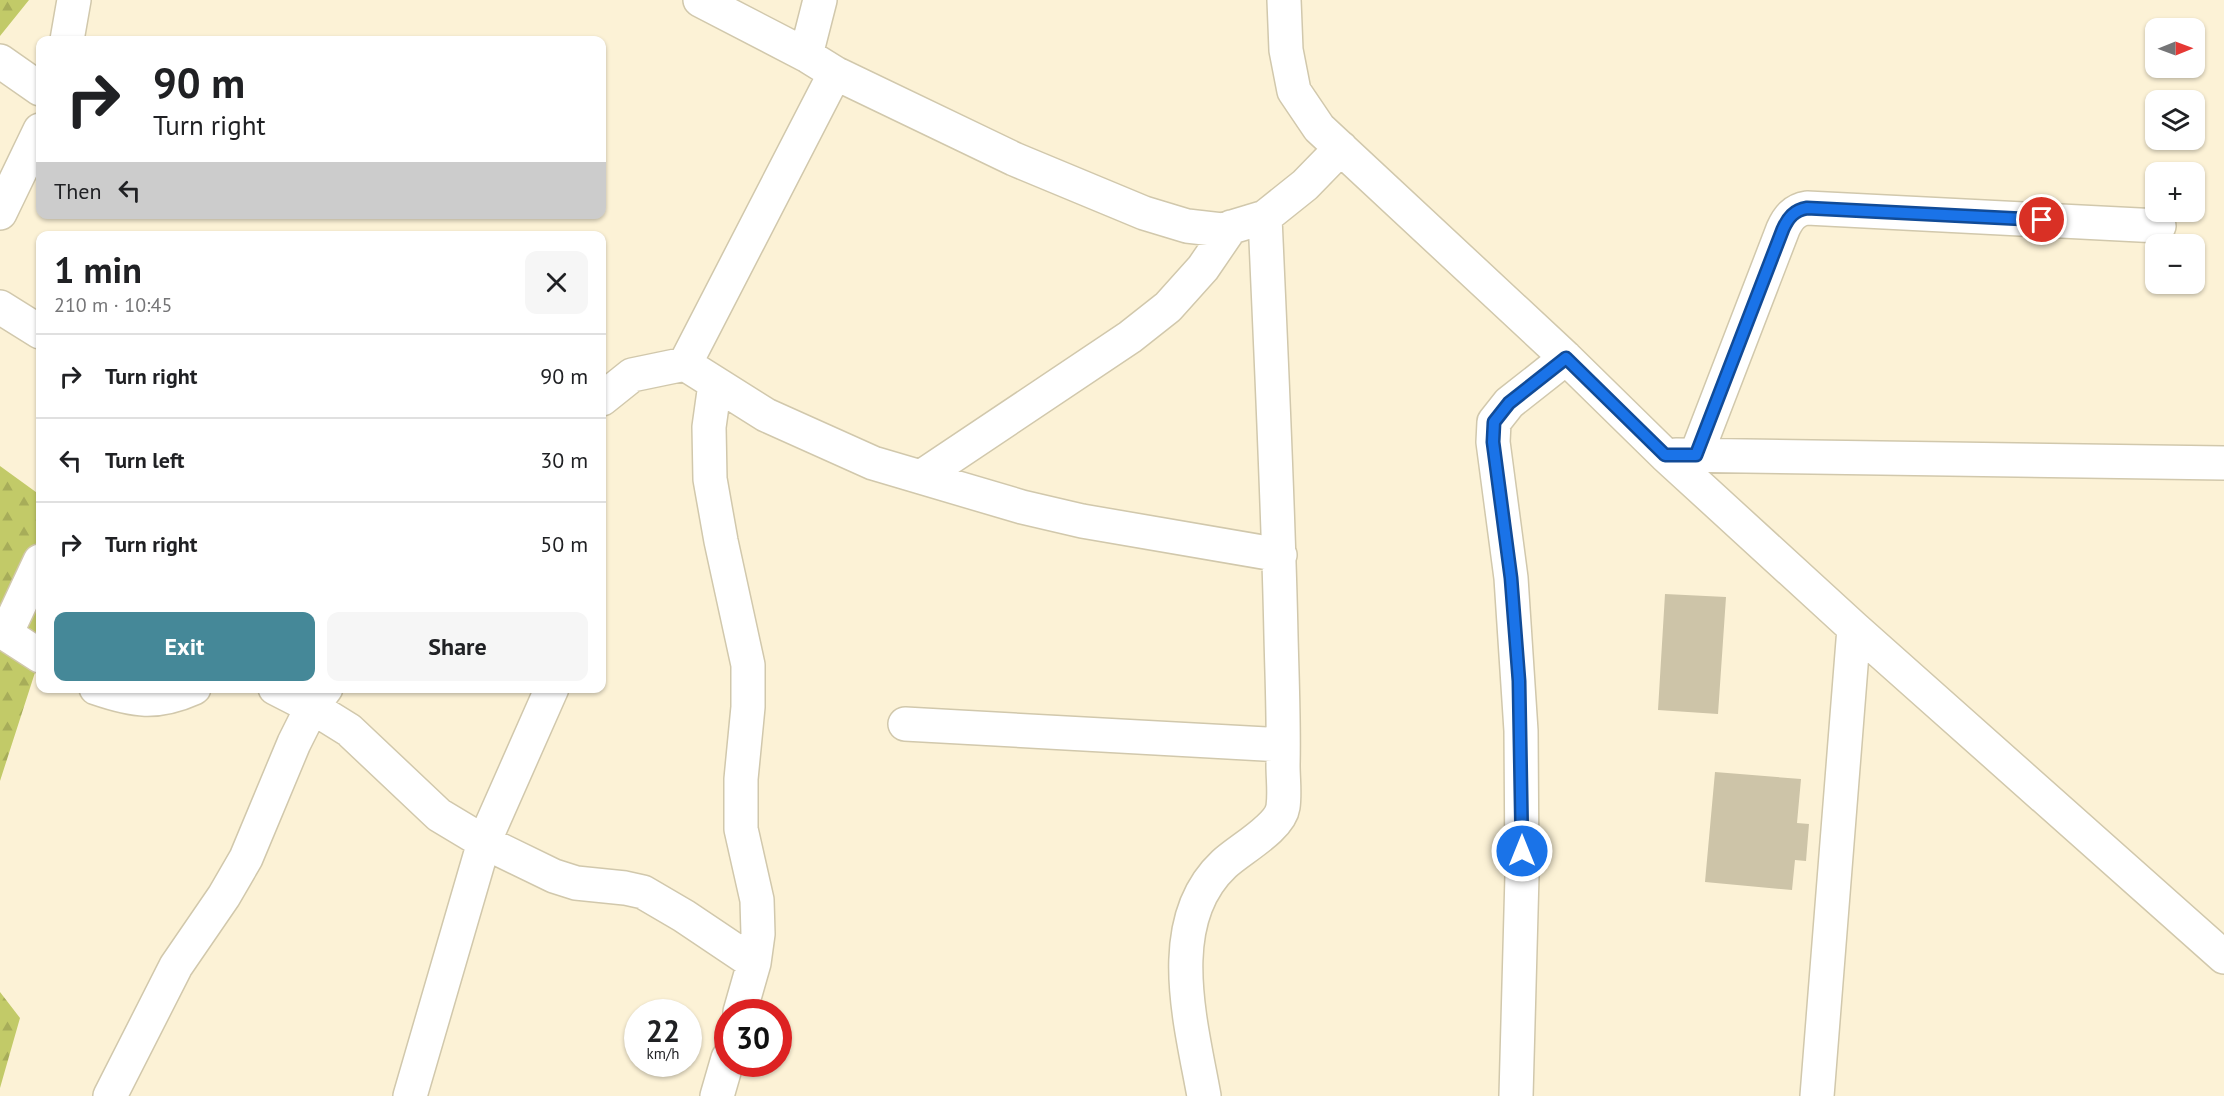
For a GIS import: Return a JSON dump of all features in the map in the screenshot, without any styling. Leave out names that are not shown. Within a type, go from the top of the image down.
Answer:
[{"type":"street","points":[[68,36],[74,0]]},
{"type":"street","points":[[700,0],[806,55],[835,73],[1014,159],[1111,200],[1187,226],[1222,230],[1265,217],[1305,185],[1341,148]]},
{"type":"street","points":[[806,55],[820,0]]},
{"type":"street","points":[[1284,0],[1286,50],[1294,91],[1319,128],[1566,358],[1680,455],[1854,628],[2224,957]]},
{"type":"street","points":[[0,62],[36,86]]},
{"type":"street","points":[[685,364],[835,73]]},
{"type":"street","points":[[0,213],[36,138]]},
{"type":"street","points":[[1680,455],[1787,220],[1800,210],[1819,209],[2159,226]]},
{"type":"street","points":[[1204,1096],[1190,1017],[1185,955],[1190,920],[1203,889],[1224,864],[1274,823],[1283,809],[1280,555],[1265,217]]},
{"type":"street","points":[[921,477],[1138,331],[1168,307],[1203,268],[1231,227]]},
{"type":"street","points":[[0,307],[36,330]]},
{"type":"street","points":[[1516,1096],[1522,875],[1521,721],[1511,578],[1493,442],[1494,422],[1509,403],[1566,358]]},
{"type":"street","points":[[606,396],[632,375],[685,364],[766,415],[873,463],[1022,507],[1082,521],[1280,555]]},
{"type":"street","points":[[715,384],[709,427],[710,479],[748,665],[748,707],[741,779],[741,828],[757,900],[758,934],[754,963],[744,999]]},
{"type":"street","points":[[1680,455],[2224,463]]},
{"type":"street","points":[[36,570],[11,623],[0,630],[36,653]]},
{"type":"street","points":[[1817,1096],[1854,628]]},
{"type":"street","points":[[110,693],[124,698],[158,700],[179,693]]},
{"type":"street","points":[[296,693],[319,698],[349,730],[440,815],[483,842],[554,876],[576,883],[643,892],[684,916],[754,963]]},
{"type":"street","points":[[411,1096],[483,842],[550,693]]},
{"type":"street","points":[[110,1096],[176,966],[224,896],[246,858],[294,743],[319,698]]},
{"type":"street","points":[[905,724],[1283,745]]},
{"type":"street","points":[[717,1096],[722,1077]]},
{"type":"green space","points":[[0,0],[29,0],[0,36]]},
{"type":"green space","points":[[0,466],[36,492],[36,669],[0,781]]},
{"type":"green space","points":[[0,992],[20,1018],[0,1088]]},
{"type":"building","points":[[1665,594],[1726,597],[1718,714],[1658,710]]},
{"type":"building","points":[[1715,772],[1801,779],[1797,823],[1809,824],[1806,861],[1795,860],[1792,890],[1705,882]]},
{"type":"route","points":[[1522,851],[1519,681],[1511,578],[1493,442],[1494,422],[1509,403],[1566,358],[1665,455],[1696,455],[1783,229],[1787,220],[1795,212],[1807,208],[2042,220]]}]
